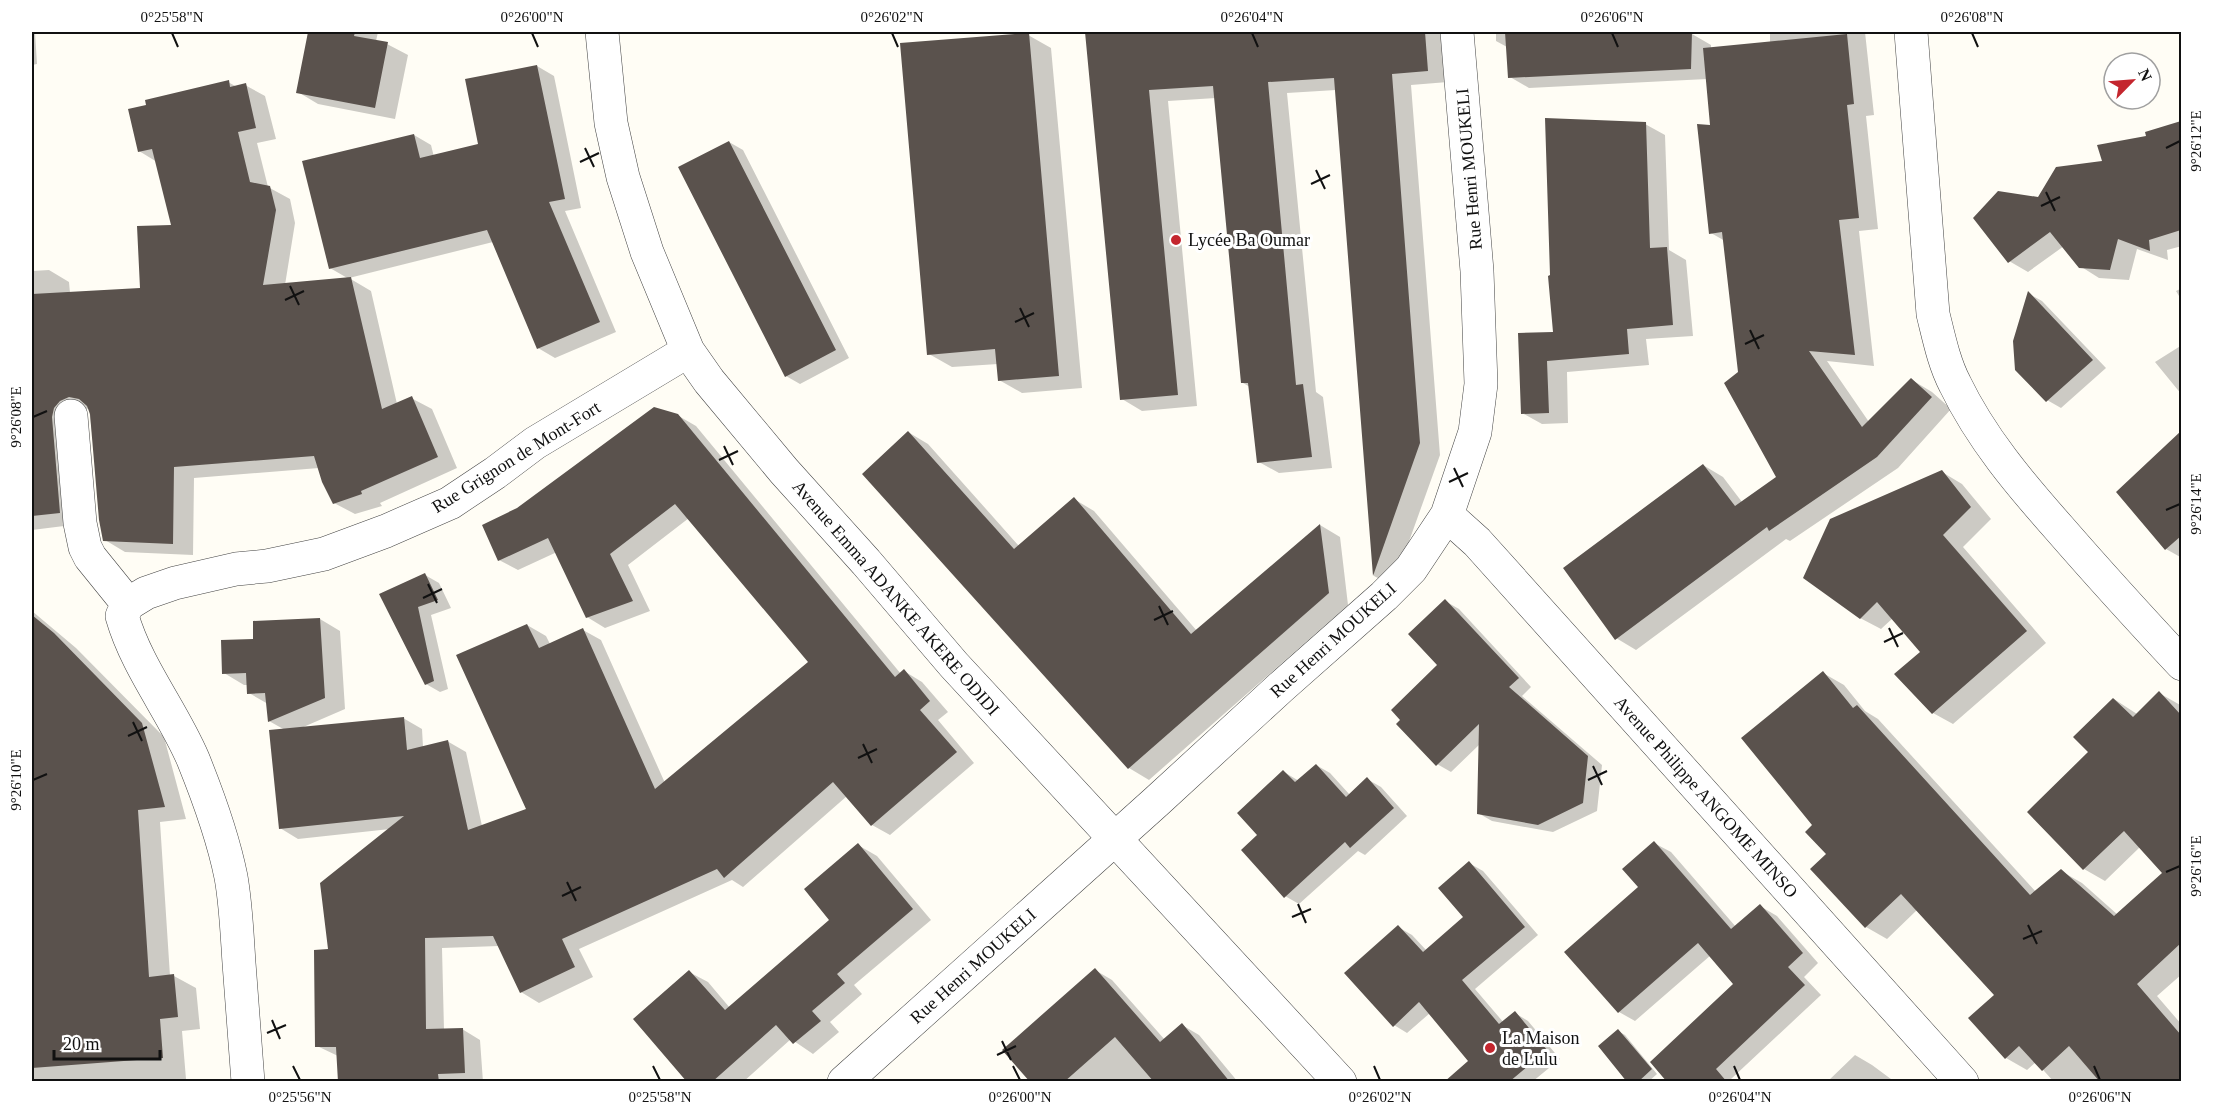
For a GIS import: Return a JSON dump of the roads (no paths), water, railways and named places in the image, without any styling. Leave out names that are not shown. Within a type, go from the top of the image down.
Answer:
[{"type":"street","name":"Avenue Emma ADANKE AKERE ODIDI","points":[[602,32],[611,123],[623,177],[647,252],[688,351],[709,381],[784,471],[954,665],[1340,1082]]},
{"type":"street","name":"Rue Henri MOUKELI","points":[[843,1082],[1384,596],[1411,569],[1447,515],[1475,432],[1481,384],[1477,271],[1457,32]]},
{"type":"street","points":[[1911,32],[1931,295],[1943,354],[1953,382],[1968,410],[1994,449],[2024,488],[2103,580],[2181,664]]},
{"type":"street","name":"Rue Grignon de Mont-Fort","points":[[128,604],[146,593],[175,583],[236,569],[267,566],[324,554],[440,507],[495,473],[535,443],[688,351]]},
{"type":"street","points":[[71,416],[85,548],[128,604],[122,616],[126,630],[192,758],[214,816],[231,876],[248,1082]]},
{"type":"street","name":"Avenue Philippe ANGOME MINSO","points":[[1447,515],[1477,542],[1962,1082]]},
{"type":"place","name":"Lycée Ba Oumar","points":[[1176,240]]},
{"type":"place","name":"La Maison de Lulu","points":[[1490,1048]]}]
